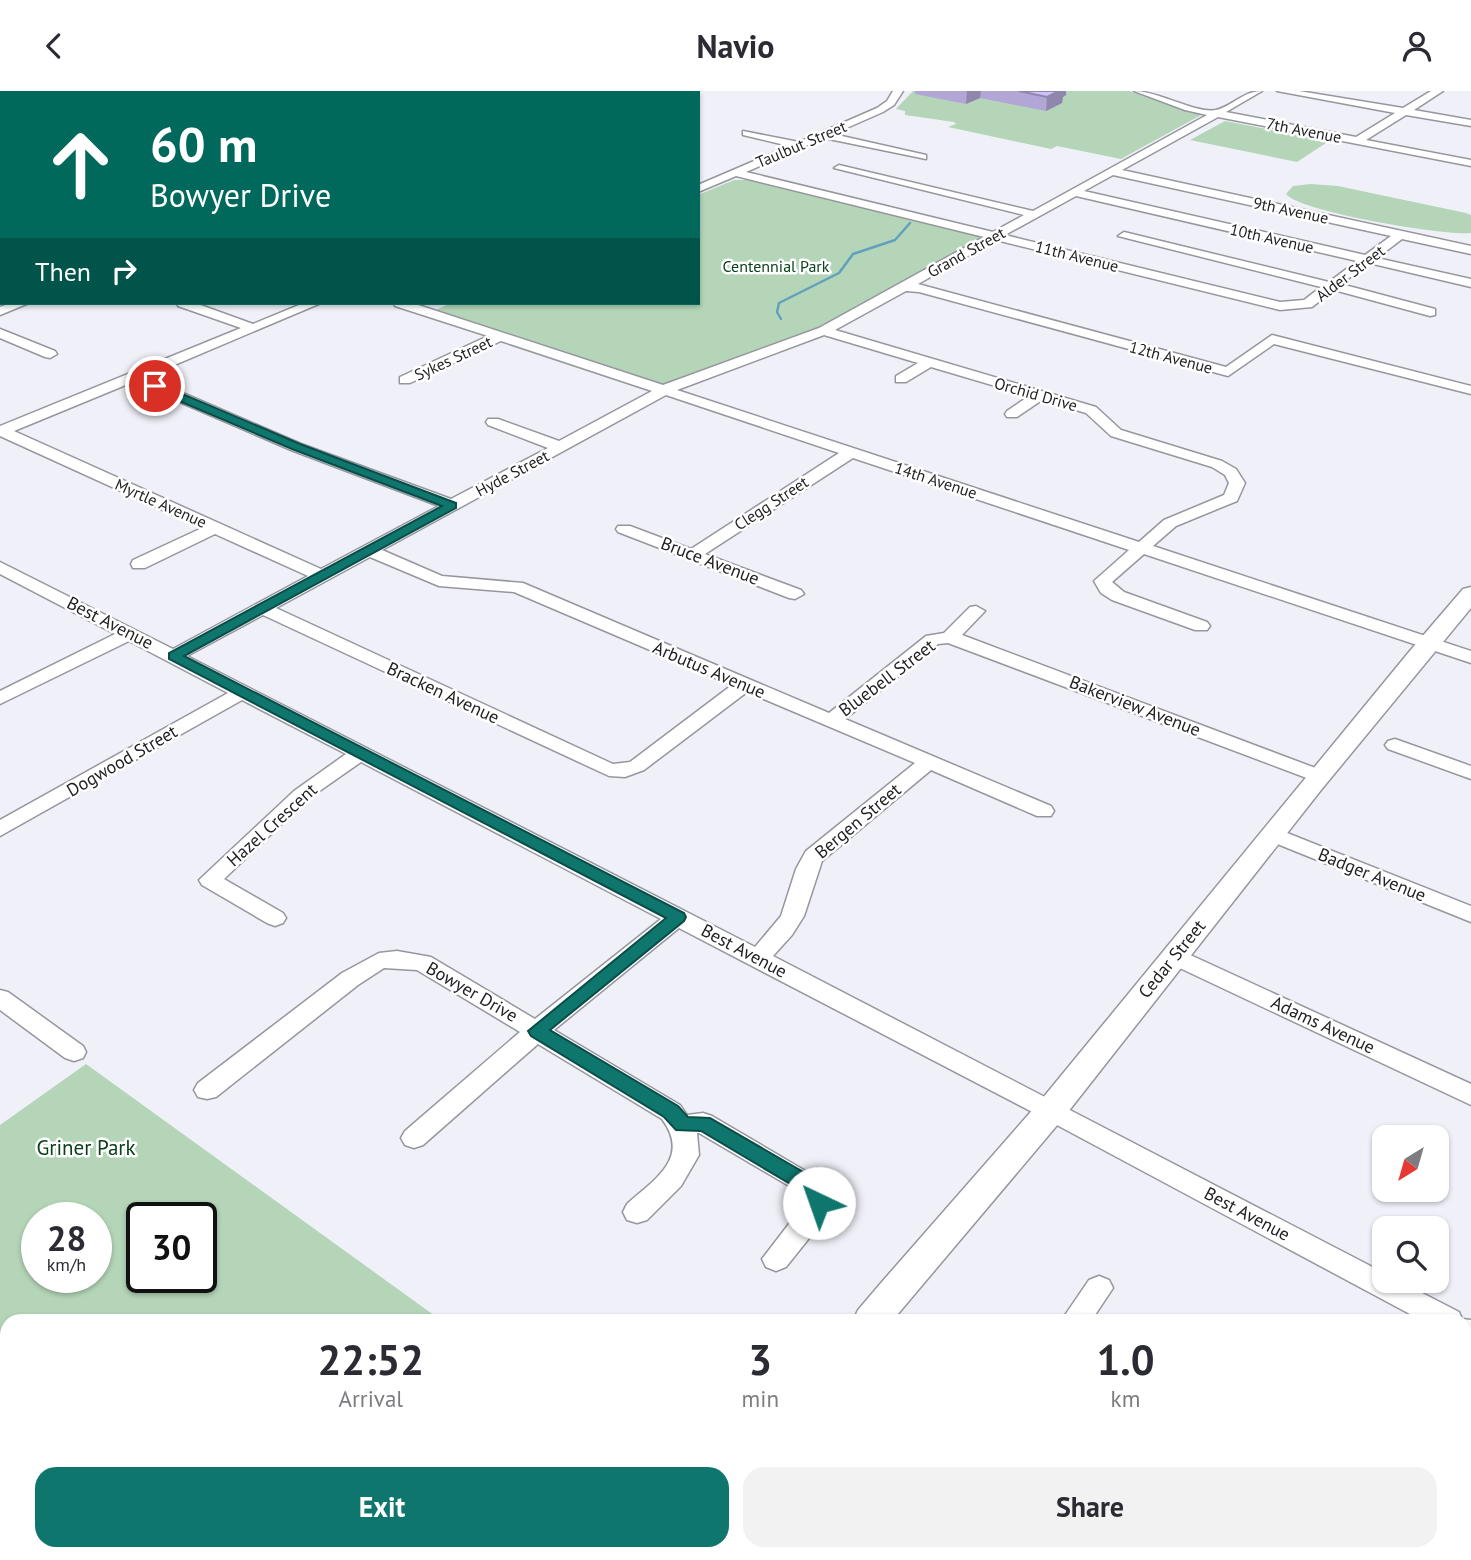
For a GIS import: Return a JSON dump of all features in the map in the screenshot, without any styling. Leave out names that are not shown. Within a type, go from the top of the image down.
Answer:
[{"type":"main road","name":"Cedar Street","points":[[877,1314],[920,1259],[1051,1110],[1319,776],[1471,594]]},
{"type":"street","name":"Taulbut Street","points":[[700,188],[880,110],[891,103],[898,91]]},
{"type":"street","name":"7th Avenue","points":[[1139,91],[1175,104],[1216,113],[1471,163]]},
{"type":"street","name":"Grand Street","points":[[664,390],[824,331],[1257,91]]},
{"type":"street","points":[[1282,91],[1471,123]]},
{"type":"street","points":[[1357,141],[1438,91]]},
{"type":"street","points":[[747,133],[800,145]]},
{"type":"street","points":[[824,135],[922,157]]},
{"type":"street","points":[[839,168],[1032,214]]},
{"type":"street","name":"9th Avenue","points":[[1110,171],[1471,250]]},
{"type":"street","name":"11th Avenue","points":[[735,173],[1280,306],[1297,307]]},
{"type":"street","name":"10th Avenue","points":[[1072,192],[1471,283]]},
{"type":"street","name":"Alder Street","points":[[1297,307],[1307,304],[1335,286],[1401,234]]},
{"type":"street","points":[[1124,236],[1335,286],[1430,312]]},
{"type":"street","name":"12th Avenue","points":[[904,287],[920,288],[1228,372],[1272,339],[1471,390]]},
{"type":"street","points":[[0,311],[17,305]]},
{"type":"street","points":[[190,305],[253,328]]},
{"type":"street","points":[[0,431],[310,305]]},
{"type":"street","name":"14th Avenue","points":[[407,305],[1471,657]]},
{"type":"street","points":[[430,312],[446,305]]},
{"type":"street","name":"Orchid Drive","points":[[824,331],[1096,412],[1111,432],[1217,464],[1234,476],[1236,487],[1228,501],[1175,520],[1142,547]]},
{"type":"street","points":[[0,333],[50,354]]},
{"type":"street","name":"Sykes Street","points":[[405,380],[502,335]]},
{"type":"street","points":[[901,379],[930,362]]},
{"type":"street","points":[[132,376],[296,447],[452,505]]},
{"type":"street","points":[[641,382],[694,377]]},
{"type":"street","name":"Hyde Street","points":[[174,656],[664,390]]},
{"type":"street","points":[[1012,414],[1040,395]]},
{"type":"street","points":[[493,422],[560,447]]},
{"type":"street","name":"Myrtle Avenue","points":[[0,431],[322,576]]},
{"type":"street","name":"Clegg Street","points":[[692,555],[851,451]]},
{"type":"street","points":[[139,564],[216,527]]},
{"type":"street","name":"Bruce Avenue","points":[[624,529],[795,594]]},
{"type":"street","points":[[1142,547],[1103,581],[1104,585],[1118,596],[1201,626]]},
{"type":"street","name":"Arbutus Avenue","points":[[368,550],[439,581],[517,587],[1044,811]]},
{"type":"street","name":"Best Avenue","points":[[0,567],[1051,1110],[1413,1313]]},
{"type":"street","name":"Bracken Avenue","points":[[262,608],[609,770],[625,771],[637,766],[744,685]]},
{"type":"street","name":"Bluebell Street","points":[[831,721],[932,640],[950,637],[976,611]]},
{"type":"street","points":[[0,698],[129,634]]},
{"type":"street","name":"Bakerview Avenue","points":[[950,637],[1319,776]]},
{"type":"street","name":"Dogwood Street","points":[[0,829],[243,692]]},
{"type":"street","points":[[1395,745],[1471,773]]},
{"type":"street","name":"Hazel Crescent","points":[[275,918],[210,880],[302,795],[362,752]]},
{"type":"street","name":"Bergen Street","points":[[757,958],[788,926],[796,908],[804,869],[814,856],[929,762]]},
{"type":"street","name":"Badger Avenue","points":[[1272,834],[1471,915]]},
{"type":"street","points":[[414,1138],[537,1031],[678,917]]},
{"type":"street","name":"Adams Avenue","points":[[1175,956],[1471,1095]]},
{"type":"street","name":"Bowyer Drive","points":[[207,1090],[350,979],[379,961],[397,959],[423,963],[671,1112],[683,1125]]},
{"type":"street","points":[[0,998],[74,1052]]},
{"type":"street","points":[[637,1212],[683,1167],[687,1137],[683,1125],[703,1123],[804,1183],[816,1193],[819,1203],[817,1209],[776,1259]]},
{"type":"street","points":[[1080,1314],[1099,1288]]},
{"type":"green space","points":[[913,91],[1129,91],[1203,114],[1121,159],[1057,146],[1051,149],[948,127],[956,124],[954,122],[905,115],[905,111],[896,109]]},
{"type":"green space","points":[[1225,121],[1329,141],[1297,162],[1190,140]]},
{"type":"green space","name":"Centennial Park","points":[[734,180],[753,180],[981,235],[983,238],[824,331],[665,390],[430,312],[447,305],[700,305],[700,194]]},
{"type":"green space","points":[[1293,186],[1338,186],[1466,213],[1471,215],[1471,233],[1433,231],[1344,215],[1297,201],[1286,194]]},
{"type":"green space","name":"Griner Park","points":[[86,1064],[432,1314],[0,1314],[0,1125]]},
{"type":"building","points":[[1019,91],[1059,91],[1047,97]]},
{"type":"waterway","points":[[781,319],[777,312],[779,303],[839,273],[853,254],[895,240],[910,223]]},
{"type":"route","points":[[155,386],[296,447],[452,505],[174,656],[678,917],[537,1031],[671,1112],[683,1125],[703,1123],[804,1183],[816,1193],[819,1203]]}]
